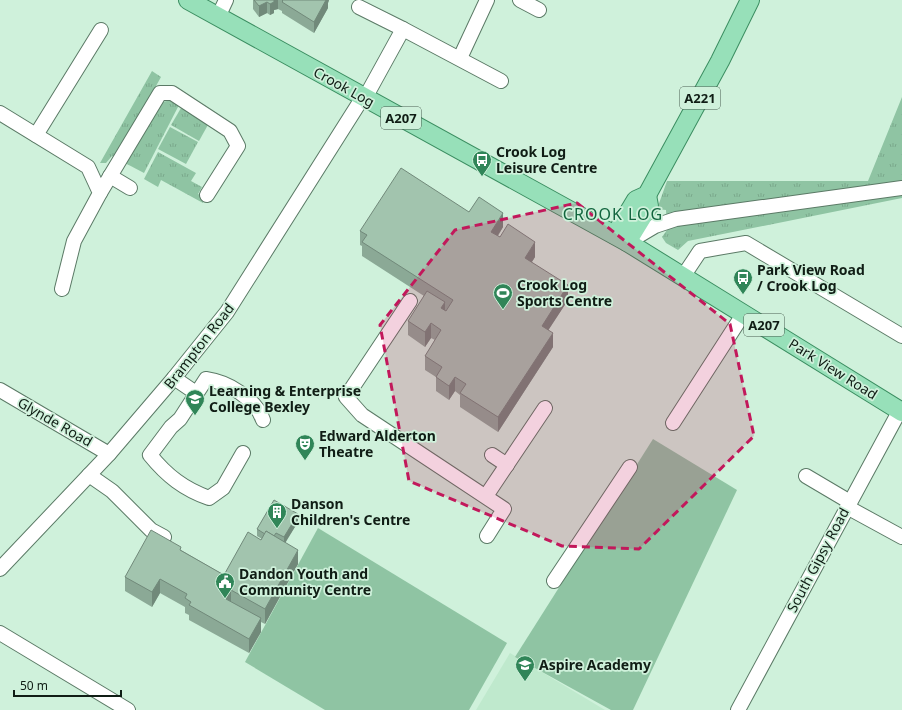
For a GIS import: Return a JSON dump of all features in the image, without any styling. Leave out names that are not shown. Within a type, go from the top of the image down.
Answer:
[{"type":"main road","name":"Crook Log","points":[[189,0],[364,98],[621,238]]},
{"type":"main road","name":"A221","points":[[621,238],[649,206],[647,195],[720,61],[750,0]]},
{"type":"main road","name":"Park View Road","points":[[621,238],[684,275],[901,411]]},
{"type":"street","points":[[218,17],[226,0]]},
{"type":"street","points":[[460,58],[488,0]]},
{"type":"street","points":[[520,0],[539,10]]},
{"type":"street","points":[[359,6],[501,81]]},
{"type":"street","name":"Brampton Road","points":[[0,569],[109,454],[174,378],[227,312],[364,98],[402,29]]},
{"type":"street","points":[[36,134],[101,30]]},
{"type":"street","points":[[62,289],[74,241],[100,193],[160,94],[172,93],[230,131],[238,146],[207,195]]},
{"type":"street","points":[[0,113],[88,166],[100,193]]},
{"type":"street","points":[[110,176],[130,188]]},
{"type":"street","points":[[621,238],[676,219],[902,188]]},
{"type":"street","points":[[684,275],[700,251],[746,243],[902,336]]},
{"type":"street","points":[[410,301],[346,397],[362,415],[504,509],[487,536]]},
{"type":"street","points":[[673,423],[744,313]]},
{"type":"street","points":[[174,378],[196,393]]},
{"type":"street","points":[[243,453],[223,488],[209,498],[192,491],[168,476],[150,456],[171,427],[180,419],[206,379],[217,380],[228,386],[259,410],[263,420]]},
{"type":"street","name":"Glynde Road","points":[[0,390],[109,454]]},
{"type":"street","points":[[486,496],[545,408]]},
{"type":"street","name":"South Gipsy Road","points":[[738,710],[848,505],[901,411]]},
{"type":"street","points":[[492,455],[507,465]]},
{"type":"street","points":[[554,581],[630,467]]},
{"type":"street","points":[[89,475],[112,491],[151,530],[164,538]]},
{"type":"street","points":[[806,476],[848,505],[902,537]]},
{"type":"street","points":[[0,633],[128,710]]},
{"type":"highlighted area","points":[[577,203],[730,324],[754,436],[639,549],[562,546],[409,481],[380,325],[455,230]]},
{"type":"shaded area","name":"Aspire Academy","points":[[510,653],[605,710],[476,710]]},
{"type":"green space","points":[[152,71],[161,77],[116,158],[112,156],[106,163],[100,163]]},
{"type":"green space","points":[[902,97],[902,198],[688,241],[678,250],[666,243],[662,237],[667,230],[666,210],[657,209],[667,181],[868,181]]},
{"type":"green space","points":[[171,101],[179,105],[144,173],[125,163],[162,102]]},
{"type":"green space","points":[[181,108],[209,123],[199,141],[171,125]]},
{"type":"green space","points":[[170,127],[198,142],[186,164],[158,149]]},
{"type":"green space","points":[[158,152],[196,173],[191,181],[202,187],[198,194],[206,198],[203,203],[161,180],[158,187],[144,179]]},
{"type":"green space","points":[[653,439],[737,490],[633,710],[611,710],[515,657]]},
{"type":"green space","points":[[318,528],[507,643],[469,710],[325,710],[245,662]]},
{"type":"building","points":[[254,0],[274,0],[274,2],[270,4],[267,2],[259,6]]},
{"type":"building","points":[[282,0],[326,0],[314,22],[282,2]]},
{"type":"building","name":"Crook Log Sports Centre","points":[[401,168],[469,212],[479,197],[503,213],[491,232],[500,237],[508,224],[535,242],[525,258],[568,285],[542,326],[553,333],[498,417],[460,393],[466,384],[455,377],[449,386],[436,377],[442,367],[425,356],[441,330],[431,323],[425,332],[408,321],[427,291],[445,302],[441,308],[446,311],[453,300],[362,242],[367,235],[360,231]]},
{"type":"building","name":"Danson Children's Centre","points":[[274,500],[298,514],[284,537],[276,533],[274,536],[266,531],[265,534],[257,529]]},
{"type":"building","name":"Dandon Youth and Community Centre","points":[[151,530],[181,547],[180,550],[224,575],[248,532],[261,540],[266,531],[298,550],[265,609],[231,590],[226,599],[261,618],[249,639],[189,605],[191,602],[185,598],[187,594],[160,579],[152,592],[125,577]]},
{"type":"place","name":"Crook Log Leisure Centre","points":[[482,177]]},
{"type":"place","name":"Park View Road / Crook Log","points":[[743,295]]},
{"type":"place","name":"Crook Log Sports Centre","points":[[503,310]]},
{"type":"place","name":"Learning & Enterprise College Bexley","points":[[195,416]]},
{"type":"place","name":"Edward Alderton Theatre","points":[[305,461]]},
{"type":"place","name":"Danson Children's Centre","points":[[277,529]]},
{"type":"place","name":"Dandon Youth and Community Centre","points":[[225,599]]},
{"type":"place","name":"Aspire Academy","points":[[525,682]]},
{"type":"district","name":"CROOK LOG","points":[[613,214]]}]
